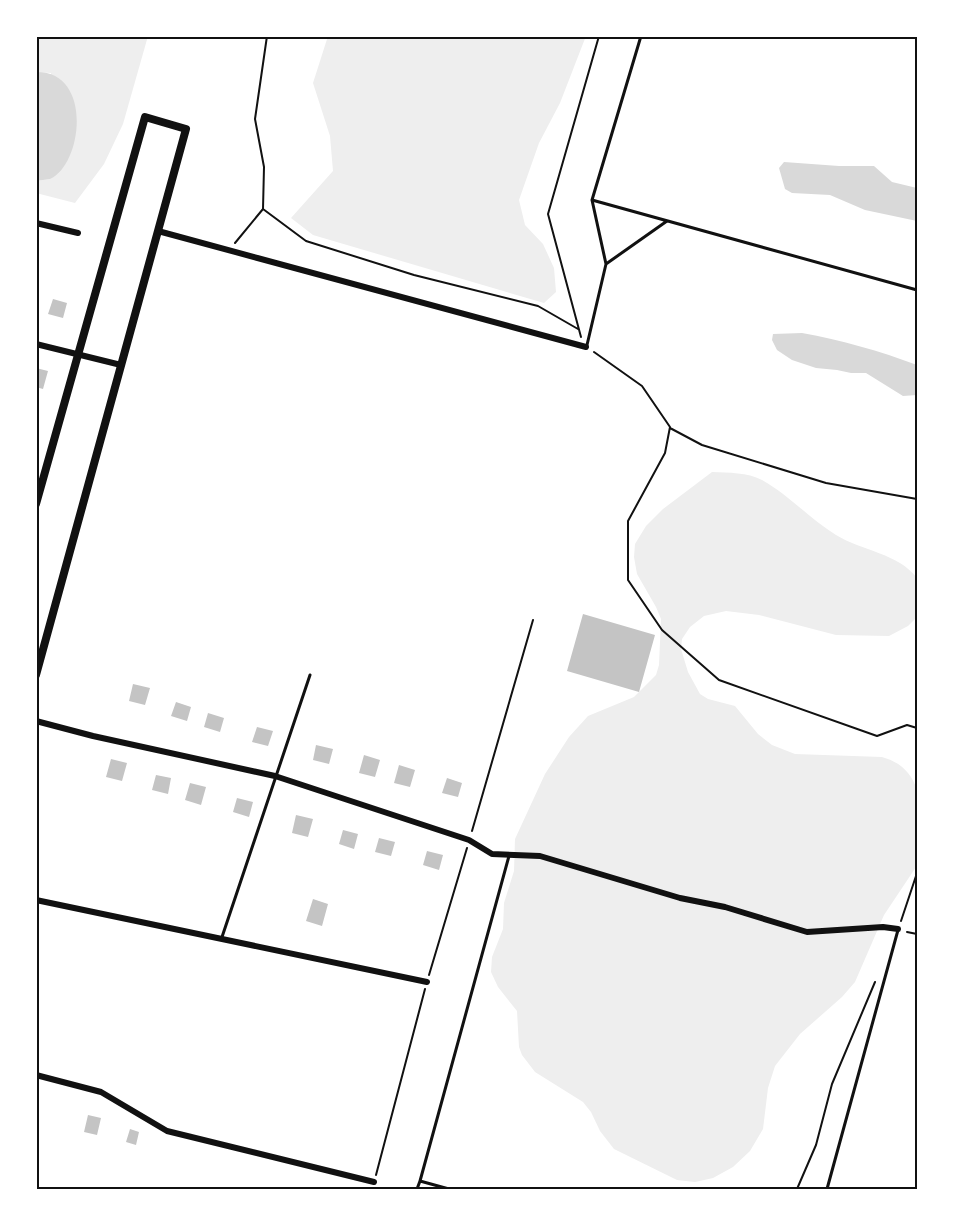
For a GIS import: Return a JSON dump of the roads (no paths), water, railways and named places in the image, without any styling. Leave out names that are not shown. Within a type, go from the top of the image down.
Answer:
[{"type":"street","points":[[36,504],[145,117],[186,129],[36,675]]},
{"type":"street","points":[[36,223],[78,233]]},
{"type":"street","points":[[158,231],[586,347]]},
{"type":"street","points":[[36,344],[121,365]]},
{"type":"street","points":[[36,721],[93,736],[275,776],[469,840],[492,854],[540,856],[680,898],[725,907],[807,932],[883,927],[898,929]]},
{"type":"street","points":[[36,900],[222,937],[427,982]]},
{"type":"street","points":[[36,1075],[101,1092],[167,1131],[374,1182]]},
{"type":"lane","points":[[586,347],[606,264],[592,200],[641,36]]},
{"type":"lane","points":[[592,200],[917,290]]},
{"type":"lane","points":[[606,264],[667,221]]},
{"type":"lane","points":[[222,937],[310,675]]},
{"type":"lane","points":[[417,1189],[509,855]]},
{"type":"lane","points":[[827,1189],[898,929]]},
{"type":"lane","points":[[420,1181],[448,1189]]}]
